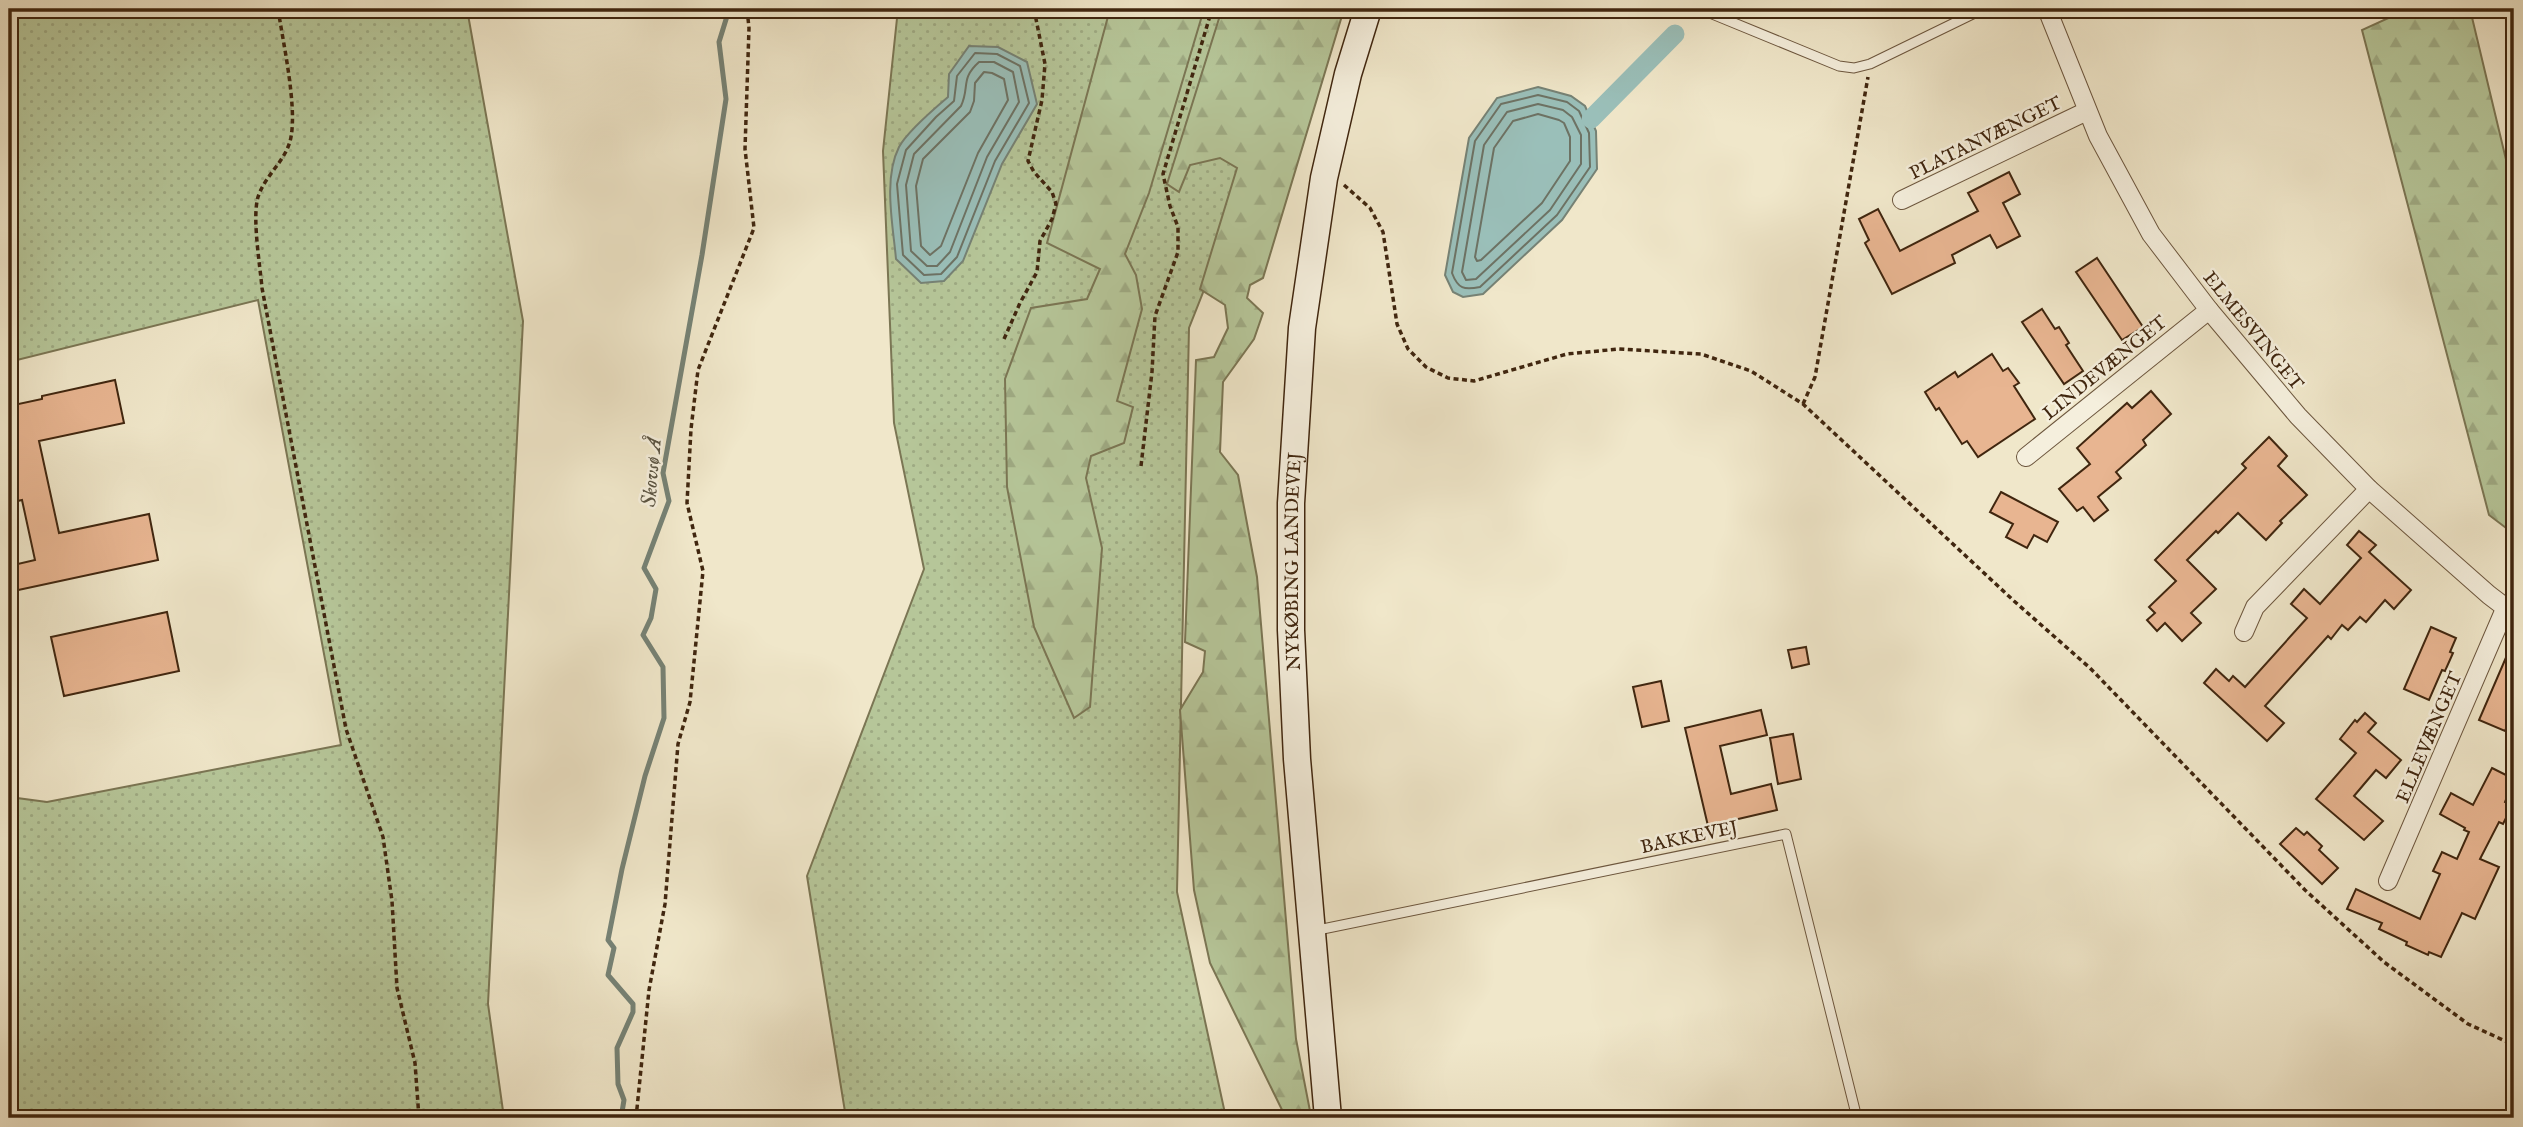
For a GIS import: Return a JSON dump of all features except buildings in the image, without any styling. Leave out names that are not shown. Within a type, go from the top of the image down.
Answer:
[{"type":"main road","name":"NYKØBING LANDEVEJ","points":[[1328,1118],[1297,759],[1291,503],[1302,328],[1324,178],[1348,74],[1368,9]]},
{"type":"street","name":"ELMESVINGET","points":[[2047,9],[2087,111],[2151,234],[2209,310],[2298,416],[2369,489],[2510,611]]},
{"type":"street","name":"PLATANVÆNGET","points":[[1902,200],[2087,111]]},
{"type":"street","name":"LINDEVÆNGET","points":[[2026,457],[2209,310]]},
{"type":"street","points":[[2244,632],[2255,607],[2369,489]]},
{"type":"street","name":"ELLEVÆNGET","points":[[2388,881],[2510,611]]},
{"type":"lane","points":[[1700,9],[1839,66],[1854,68],[1870,64],[1983,9]]},
{"type":"lane","name":"BAKKEVEJ","points":[[1312,931],[1786,834],[1857,1118]]},
{"type":"path","points":[[278,9],[291,100],[292,136],[286,153],[258,197],[262,288],[346,729],[383,837],[392,901],[397,988],[415,1063],[419,1118]]},
{"type":"path","points":[[636,1118],[649,990],[665,904],[678,744],[690,702],[703,571],[687,503],[691,429],[698,370],[754,228],[745,149],[749,28],[747,9]]},
{"type":"path","points":[[1004,339],[1037,272],[1040,241],[1052,219],[1056,204],[1052,192],[1028,161],[1042,100],[1045,64],[1034,9]]},
{"type":"path","points":[[1141,466],[1152,372],[1155,316],[1178,252],[1178,227],[1163,174],[1212,9]]},
{"type":"path","points":[[1803,404],[1815,377],[1870,64]]},
{"type":"path","points":[[1324,178],[1347,186],[1370,208],[1384,232],[1397,324],[1408,349],[1426,366],[1448,378],[1474,382],[1567,354],[1619,349],[1701,354],[1751,371],[1803,404],[2004,592],[2090,668],[2305,890],[2384,962],[2468,1024],[2514,1045]]},
{"type":"green space","points":[[9,9],[467,9],[523,321],[488,1004],[504,1118],[9,1118],[9,797],[47,802],[341,745],[258,300],[9,362]]},
{"type":"green space","points":[[898,9],[1315,9],[1189,328],[1177,892],[1226,1118],[846,1118],[807,876],[924,569],[894,423],[883,151]]},
{"type":"green space","points":[[1110,9],[1204,9],[1149,193],[1125,254],[1136,275],[1142,309],[1117,401],[1133,407],[1124,443],[1091,456],[1086,478],[1102,548],[1090,707],[1074,718],[1034,627],[1007,487],[1005,379],[1031,308],[1087,299],[1100,269],[1047,243]]},
{"type":"green space","points":[[1222,9],[1344,9],[1263,278],[1250,285],[1247,298],[1263,313],[1254,339],[1223,382],[1220,452],[1238,475],[1257,577],[1296,1039],[1310,1111],[1305,1118],[1286,1118],[1210,963],[1194,890],[1180,710],[1203,672],[1205,651],[1185,642],[1196,360],[1214,357],[1228,328],[1225,305],[1200,289],[1237,168],[1220,158],[1190,165],[1179,192],[1167,184]]},
{"type":"green space","points":[[2408,9],[2470,9],[2514,193],[2514,534],[2489,515],[2362,30]]},
{"type":"water","points":[[969,46],[998,47],[1027,62],[1037,104],[1002,164],[963,261],[944,281],[921,283],[896,259],[890,202],[891,173],[903,141],[948,97],[949,74]]},
{"type":"water","points":[[1538,87],[1571,96],[1585,106],[1596,131],[1597,169],[1562,220],[1483,294],[1463,297],[1453,292],[1445,275],[1469,138],[1497,98]]},
{"type":"waterway","name":"Skovsø Å","points":[[621,1118],[624,1100],[618,1084],[617,1048],[633,1012],[633,1004],[608,975],[614,948],[608,940],[645,776],[664,718],[663,667],[643,635],[651,618],[656,589],[644,568],[669,501],[663,473],[702,255],[726,99],[719,42],[728,13],[725,9]]},
{"type":"waterway","points":[[1591,119],[1675,34]]}]
